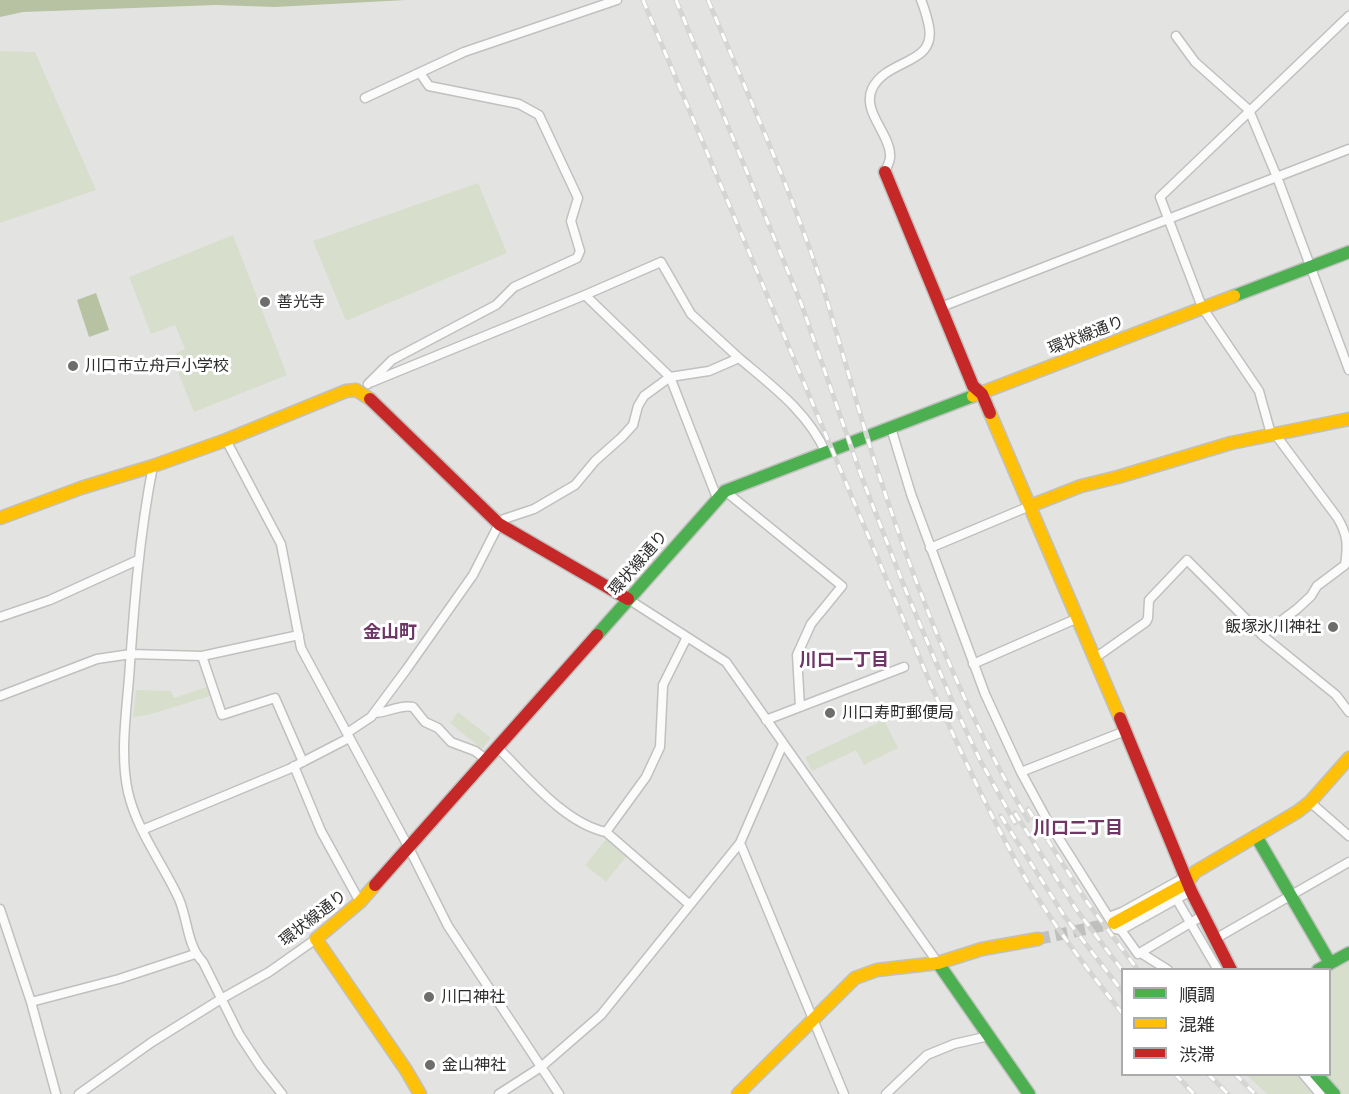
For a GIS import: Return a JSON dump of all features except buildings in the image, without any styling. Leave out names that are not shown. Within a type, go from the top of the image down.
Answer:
[{"type":"street","points":[[365,98],[464,52],[617,0]]},
{"type":"street","points":[[921,0],[931,33],[929,45],[923,53],[898,65],[886,74],[875,84],[870,97],[872,109],[890,152],[890,161],[885,172],[974,386],[982,394],[1078,618],[1188,884],[1202,916],[1230,968]]},
{"type":"street","points":[[1262,635],[1297,609],[1311,596],[1317,586],[1347,569],[1347,529],[1273,434],[1259,391],[1202,307],[1160,197],[1248,110],[1349,16]]},
{"type":"street","points":[[1176,36],[1195,62],[1248,110],[1277,177],[1309,267],[1345,349],[1349,370]]},
{"type":"street","points":[[368,384],[392,360],[496,305],[514,287],[577,258],[580,251],[571,221],[578,198],[539,115],[519,104],[429,86],[420,73]]},
{"type":"street","points":[[941,307],[1349,149]]},
{"type":"street","name":"環状線通り","points":[[79,1094],[152,1042],[269,972],[316,939],[360,902],[721,495],[1349,252]]},
{"type":"street","points":[[0,518],[81,488],[226,440],[328,397],[356,390],[661,262],[691,314],[738,358],[786,397],[814,429],[826,453]]},
{"type":"street","points":[[585,295],[670,377],[721,495],[842,586],[811,624],[797,654],[800,707]]},
{"type":"street","points":[[142,830],[303,762],[348,736],[374,713],[472,575],[499,524],[504,519],[534,509],[575,485],[595,461],[633,425],[638,406],[644,396],[670,377],[709,371],[738,358]]},
{"type":"street","points":[[356,390],[370,399],[499,524],[628,599],[726,662],[1029,1094]]},
{"type":"street","points":[[930,548],[1081,486],[1231,443],[1349,419]]},
{"type":"street","points":[[891,428],[911,494],[973,664],[1021,772],[1077,869],[1115,923],[1138,954],[1141,953],[1166,968]]},
{"type":"street","points":[[226,440],[281,544],[301,648],[409,848],[448,926],[559,1094]]},
{"type":"street","points":[[153,465],[138,560],[125,731],[128,792],[142,830],[180,901],[195,954],[203,962],[239,1034],[282,1094]]},
{"type":"street","points":[[0,617],[50,600],[138,560]]},
{"type":"street","points":[[1095,658],[1146,622],[1149,600],[1187,560],[1262,635],[1336,695],[1349,712]]},
{"type":"street","points":[[973,664],[1078,618]]},
{"type":"street","points":[[0,696],[97,659],[131,654],[202,656],[298,635]]},
{"type":"street","points":[[606,832],[646,777],[660,747],[663,685],[687,637]]},
{"type":"street","points":[[202,656],[222,715],[275,698],[303,762]]},
{"type":"street","points":[[766,720],[904,667]]},
{"type":"street","points":[[1338,699],[1349,695]]},
{"type":"street","points":[[374,713],[384,713],[405,705],[414,707],[425,722],[438,728],[451,742],[475,751],[487,760]]},
{"type":"street","points":[[1021,772],[1125,731]]},
{"type":"street","points":[[499,1094],[541,1067],[601,1015],[740,843],[783,744]]},
{"type":"street","points":[[498,748],[566,813],[595,830],[606,832],[690,905]]},
{"type":"street","points":[[1115,923],[1177,900],[1196,872],[1297,812],[1310,802],[1349,759]]},
{"type":"street","points":[[294,766],[321,831],[360,902]]},
{"type":"street","points":[[1310,802],[1349,836]]},
{"type":"street","points":[[1256,836],[1330,963]]},
{"type":"street","points":[[740,843],[844,1094]]},
{"type":"street","points":[[1215,939],[1349,862]]},
{"type":"street","points":[[1115,923],[1188,884]]},
{"type":"street","points":[[1177,900],[1217,968]]},
{"type":"street","points":[[0,909],[31,1002],[56,1094]]},
{"type":"street","points":[[1141,953],[1202,916]]},
{"type":"street","points":[[316,939],[420,1094]]},
{"type":"street","points":[[742,1093],[855,978],[877,970],[938,963],[982,949],[1038,939]]},
{"type":"street","points":[[1320,968],[1349,953]]},
{"type":"street","points":[[31,1002],[119,980],[195,954]]},
{"type":"street","points":[[886,1094],[927,1055],[954,1044],[989,1036]]},
{"type":"street","points":[[1305,1076],[1320,1094]]},
{"type":"street","points":[[1318,1076],[1334,1094]]},
{"type":"shaded area","points":[[0,0],[406,0],[275,7],[216,5],[23,12],[0,17]]},
{"type":"shaded area","points":[[0,51],[35,52],[96,190],[0,223]]},
{"type":"shaded area","points":[[478,183],[507,253],[346,321],[313,241]]},
{"type":"shaded area","points":[[233,235],[287,375],[194,412],[178,372],[182,370],[176,353],[185,349],[175,325],[151,334],[129,277]]},
{"type":"shaded area","points":[[96,293],[109,330],[89,337],[77,300]]},
{"type":"shaded area","points":[[207,687],[210,696],[151,714],[133,717],[136,690],[171,691],[174,698]]},
{"type":"shaded area","points":[[458,712],[491,738],[482,749],[450,723]]},
{"type":"shaded area","points":[[884,720],[898,748],[864,765],[856,750],[812,771],[805,757]]},
{"type":"shaded area","points":[[607,838],[628,854],[606,882],[585,865]]},
{"type":"shaded area","points":[[1349,961],[1349,1094],[1342,1094],[1326,1076],[1331,1076],[1331,970]]},
{"type":"shaded area","points":[[1248,1076],[1298,1076],[1312,1090],[1311,1094],[1267,1094]]},
{"type":"tunnel","points":[[1038,939],[1114,923]]},
{"type":"railway","points":[[643,0],[964,759],[1026,879],[1072,948],[1121,1012]]},
{"type":"railway","points":[[676,0],[801,303],[862,478],[906,591],[953,703],[980,760],[1015,823]]},
{"type":"railway","points":[[708,0],[799,220],[825,294],[878,472],[926,606],[983,737],[1028,820]]},
{"type":"railway","points":[[1028,809],[1087,902],[1136,968]]},
{"type":"railway","points":[[1015,813],[1076,909],[1121,969]]},
{"type":"railway","points":[[1001,816],[1065,917],[1121,990]]},
{"type":"railway","points":[[1177,1076],[1194,1094]]},
{"type":"railway","points":[[1210,1076],[1228,1094]]},
{"type":"railway","points":[[1237,1076],[1255,1094]]},
{"type":"traffic: fast","points":[[1234,296],[1349,252]]},
{"type":"traffic: fast","points":[[597,635],[725,491],[973,396]]},
{"type":"traffic: fast","points":[[1256,836],[1330,963]]},
{"type":"traffic: fast","points":[[1322,968],[1349,953]]},
{"type":"traffic: fast","points":[[938,963],[1029,1094]]},
{"type":"traffic: fast","points":[[1318,1076],[1334,1094]]},
{"type":"traffic: slow","points":[[973,396],[1234,296]]},
{"type":"traffic: slow","points":[[0,518],[81,488],[226,440],[346,391],[356,390],[370,399]]},
{"type":"traffic: slow","points":[[990,413],[1120,718]]},
{"type":"traffic: slow","points":[[1030,506],[1081,486],[1231,443],[1349,419]]},
{"type":"traffic: slow","points":[[1114,923],[1187,883],[1195,872],[1297,812],[1310,802],[1349,758]]},
{"type":"traffic: slow","points":[[375,885],[360,902],[316,939],[420,1094]]},
{"type":"traffic: slow","points":[[738,1094],[855,978],[877,970],[938,963],[982,949],[1038,939]]},
{"type":"traffic: jam","points":[[885,172],[973,386],[982,394],[990,413]]},
{"type":"traffic: jam","points":[[370,399],[499,524],[628,599]]},
{"type":"traffic: jam","points":[[375,885],[597,635]]},
{"type":"traffic: jam","points":[[1120,718],[1191,891],[1230,968]]},
{"type":"place","name":"善光寺","points":[[265,302]]},
{"type":"place","name":"川口市立舟戸小学校","points":[[73,366]]},
{"type":"place","name":"飯塚氷川神社","points":[[1333,627]]},
{"type":"place","name":"川口寿町郵便局","points":[[830,713]]},
{"type":"place","name":"川口神社","points":[[429,997]]},
{"type":"place","name":"金山神社","points":[[430,1065]]},
{"type":"district","name":"金山町","points":[[390,632]]},
{"type":"district","name":"川口一丁目","points":[[844,660]]},
{"type":"district","name":"川口二丁目","points":[[1078,828]]}]
